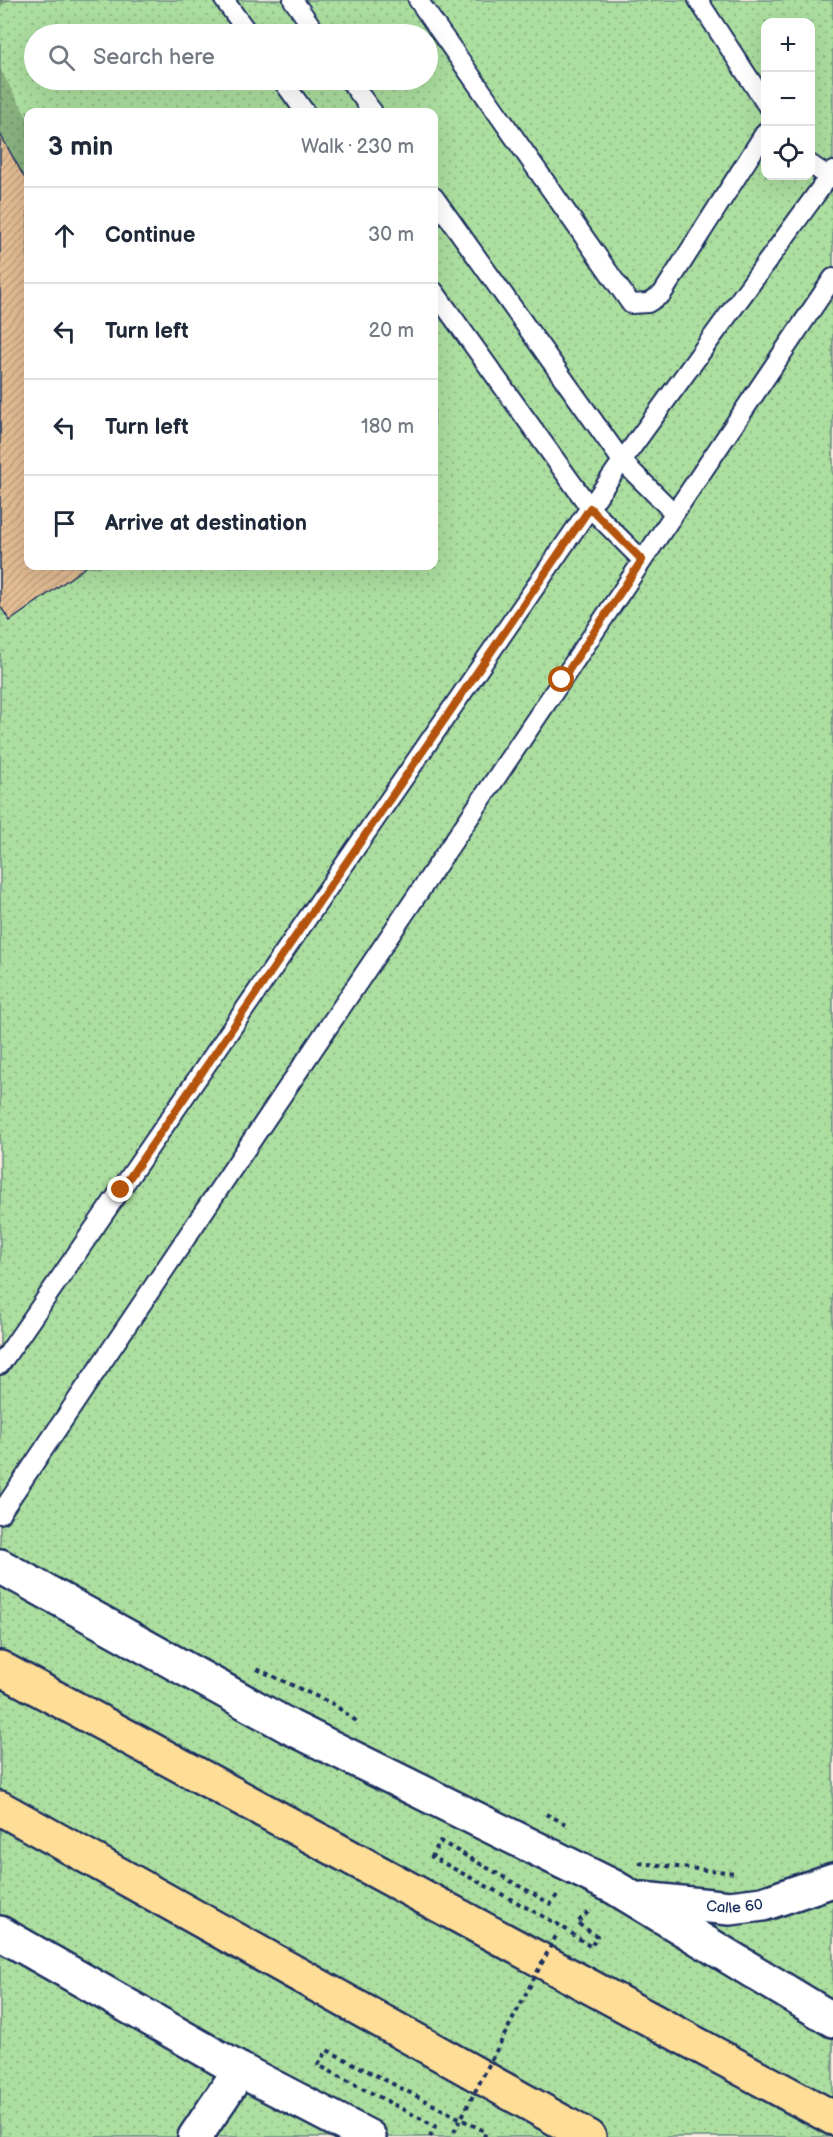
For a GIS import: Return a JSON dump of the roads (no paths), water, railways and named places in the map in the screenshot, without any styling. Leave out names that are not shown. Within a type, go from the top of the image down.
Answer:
[{"type":"highway","points":[[0,1668],[833,2118]]},
{"type":"highway","points":[[0,1808],[589,2137]]},
{"type":"main road","points":[[0,1566],[290,1727],[574,1866],[623,1893],[833,2020]]},
{"type":"main road","name":"Calle 60","points":[[623,1893],[730,1908],[762,1904],[833,1880]]},
{"type":"main road","points":[[0,1932],[240,2070],[369,2137]]},
{"type":"main road","points":[[195,2137],[240,2070]]},
{"type":"lane","points":[[224,0],[242,24]]},
{"type":"lane","points":[[292,0],[310,24]]},
{"type":"lane","points":[[418,0],[435,24]]},
{"type":"lane","points":[[698,0],[761,98]]},
{"type":"lane","points":[[438,29],[631,304],[648,303],[662,294],[761,139]]},
{"type":"lane","points":[[289,90],[302,108]]},
{"type":"lane","points":[[356,90],[370,108]]},
{"type":"lane","points":[[0,1365],[622,461],[831,174],[815,166]]},
{"type":"lane","points":[[438,203],[622,461],[674,513]]},
{"type":"lane","points":[[0,1514],[833,278]]},
{"type":"lane","points":[[438,297],[590,508],[642,560]]}]
